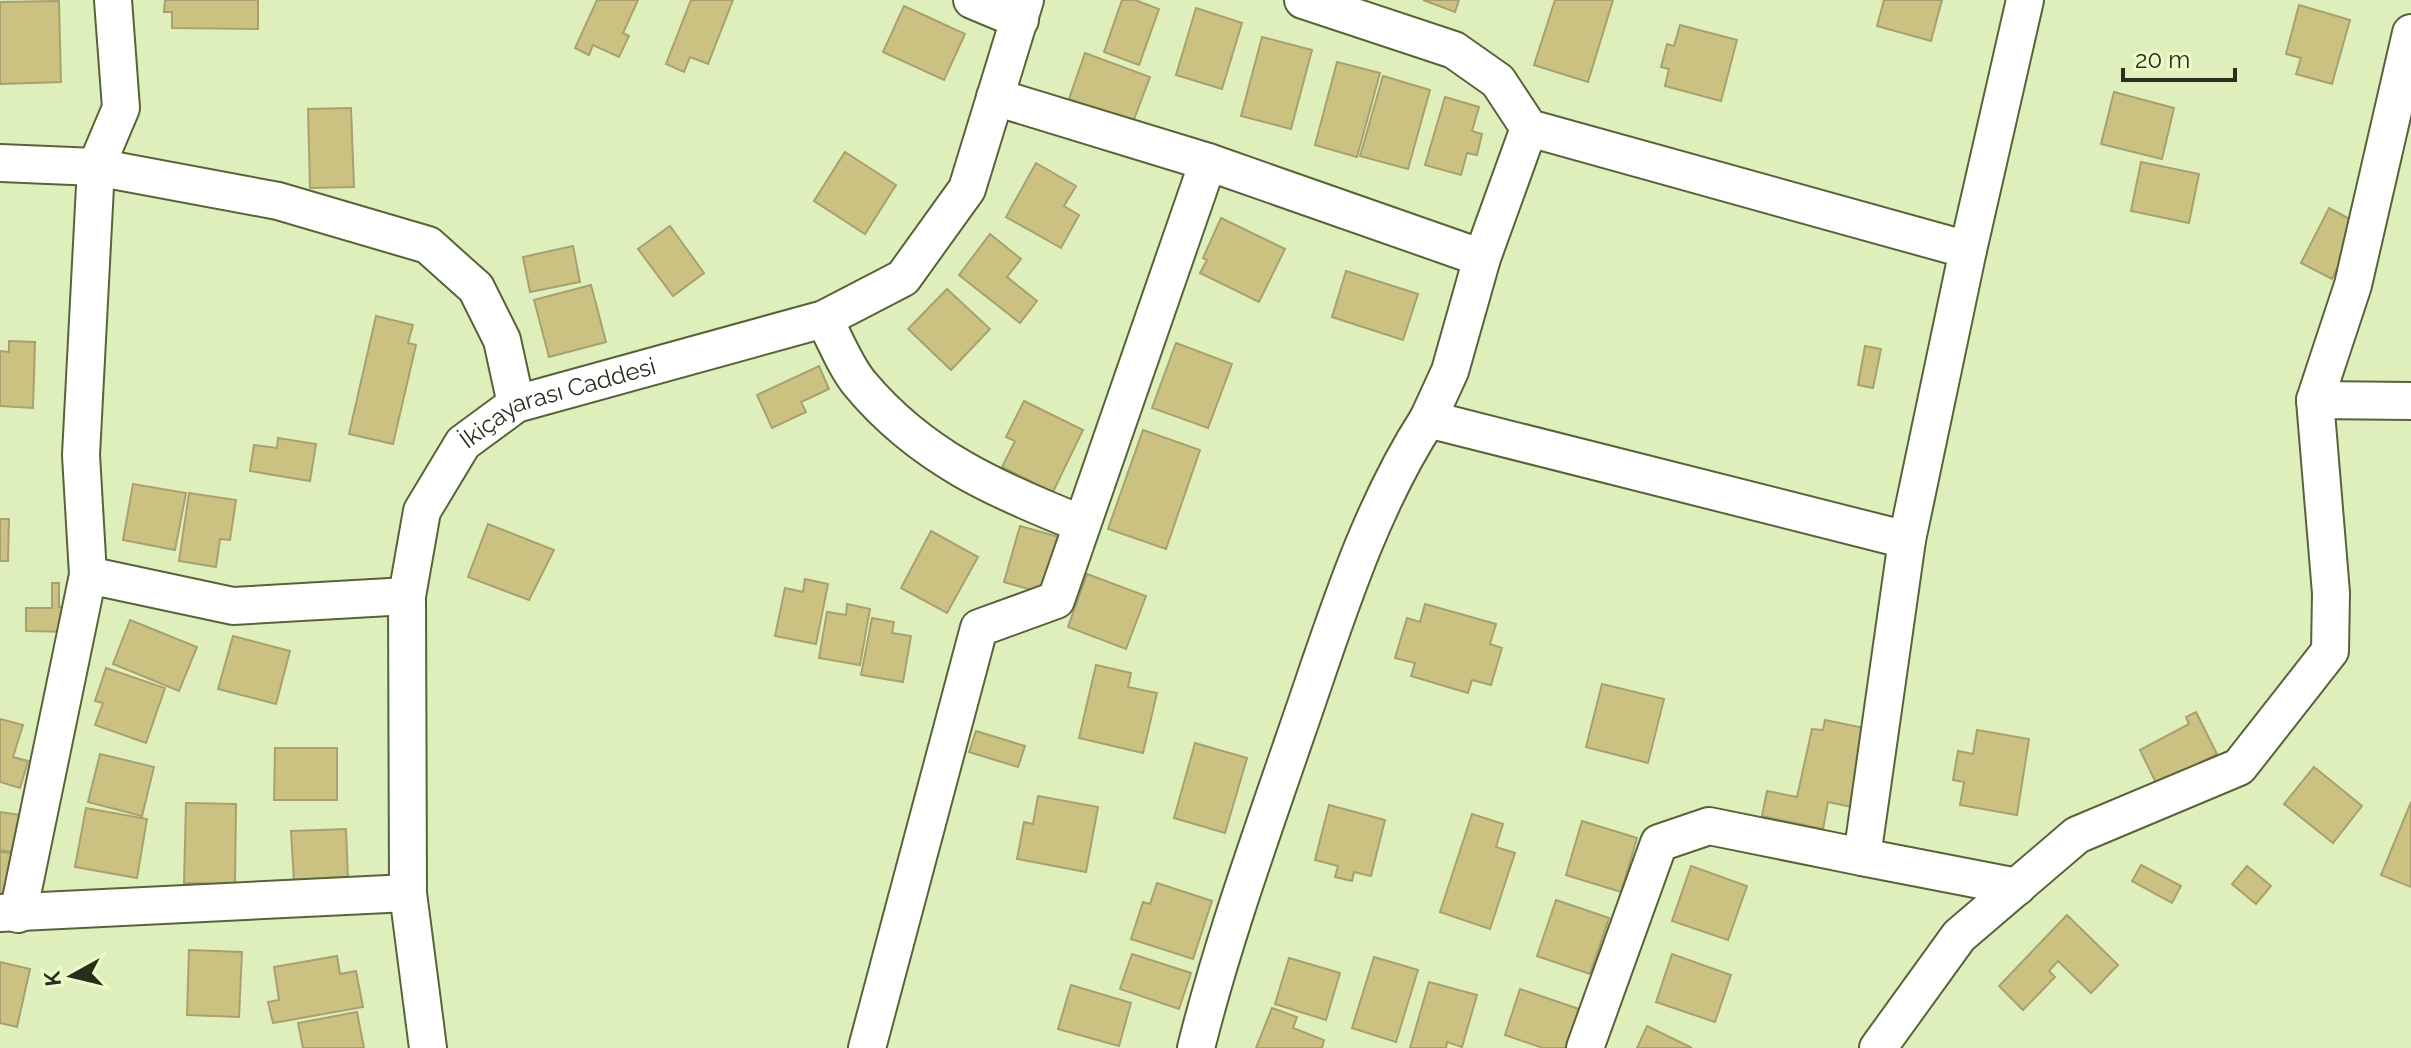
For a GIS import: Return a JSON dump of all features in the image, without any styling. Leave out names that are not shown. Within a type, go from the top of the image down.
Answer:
[{"type":"street","points":[[113,0],[121,108],[96,167],[81,455],[88,575],[9,913],[408,893]]},
{"type":"street","points":[[972,0],[1022,10]]},
{"type":"street","points":[[1303,0],[1454,50],[1498,81],[1529,128],[1968,250]]},
{"type":"street","points":[[1862,857],[1907,540],[2025,0]]},
{"type":"street","name":"İkiçayarası Caddesi","points":[[428,1048],[408,893],[407,596],[422,511],[463,443],[516,404],[824,319],[903,278],[967,189],[1022,10]]},
{"type":"street","points":[[1878,1048],[1959,936],[2077,835],[2239,767],[2330,651],[2331,593],[2315,400],[2353,285],[2411,33]]},
{"type":"street","points":[[995,97],[1208,162],[1482,258]]},
{"type":"street","points":[[1196,1048],[1217,965],[1345,593],[1402,459],[1428,419],[1450,371],[1482,258],[1529,128]]},
{"type":"street","points":[[867,1048],[979,628],[1056,600],[1208,162]]},
{"type":"street","points":[[0,163],[96,167],[278,201],[428,245],[476,288],[502,340],[516,404]]},
{"type":"street","points":[[824,319],[859,382],[925,448],[997,490],[1082,524]]},
{"type":"street","points":[[2315,400],[2411,401]]},
{"type":"street","points":[[1428,419],[1907,540]]},
{"type":"street","points":[[88,575],[233,606],[407,596]]},
{"type":"street","points":[[1585,1048],[1659,843],[1709,826],[2017,887]]},
{"type":"building","points":[[165,0],[258,0],[258,29],[172,28],[172,12],[164,12]]},
{"type":"building","points":[[597,0],[638,0],[623,33],[629,36],[619,57],[593,45],[589,55],[575,48]]},
{"type":"building","points":[[691,0],[733,0],[708,64],[690,57],[684,72],[666,64]]},
{"type":"building","points":[[1122,0],[1135,0],[1159,9],[1139,65],[1104,52]]},
{"type":"building","points":[[1423,0],[1459,0],[1455,12]]},
{"type":"building","points":[[1555,0],[1613,0],[1588,82],[1534,65]]},
{"type":"building","points":[[1884,0],[1942,0],[1931,41],[1877,26]]},
{"type":"building","points":[[59,1],[61,82],[0,84],[0,2]]},
{"type":"building","points":[[2299,5],[2350,20],[2332,84],[2296,74],[2301,58],[2286,54]]},
{"type":"building","points":[[904,6],[965,34],[944,80],[883,52]]},
{"type":"building","points":[[1196,8],[1242,23],[1222,89],[1176,75]]},
{"type":"building","points":[[1680,25],[1737,40],[1721,101],[1665,86],[1669,69],[1661,67],[1667,44],[1674,46]]},
{"type":"building","points":[[1262,37],[1312,50],[1291,129],[1241,116]]},
{"type":"building","points":[[1085,53],[1150,77],[1133,122],[1069,99]]},
{"type":"building","points":[[1337,62],[1380,73],[1357,157],[1315,145]]},
{"type":"building","points":[[1383,76],[1430,90],[1408,169],[1360,156]]},
{"type":"building","points":[[2114,92],[2174,108],[2162,159],[2101,144]]},
{"type":"building","points":[[1445,97],[1479,107],[1472,131],[1482,134],[1477,155],[1467,153],[1461,175],[1425,165]]},
{"type":"building","points":[[351,108],[354,187],[310,188],[308,109]]},
{"type":"building","points":[[845,152],[896,185],[865,234],[814,201]]},
{"type":"building","points":[[2141,162],[2199,174],[2189,223],[2131,211]]},
{"type":"building","points":[[1036,163],[1076,186],[1064,206],[1079,215],[1061,248],[1006,217]]},
{"type":"building","points":[[2329,208],[2359,224],[2332,279],[2301,263]]},
{"type":"building","points":[[1221,218],[1285,249],[1259,302],[1200,273],[1207,260],[1203,258]]},
{"type":"building","points":[[670,226],[704,273],[673,296],[638,249]]},
{"type":"building","points":[[990,234],[1021,259],[1007,277],[1037,301],[1020,323],[959,275]]},
{"type":"building","points":[[573,246],[580,282],[530,292],[523,257]]},
{"type":"building","points":[[1346,271],[1418,294],[1403,340],[1332,317]]},
{"type":"building","points":[[591,285],[606,342],[549,357],[534,300]]},
{"type":"building","points":[[947,289],[990,329],[951,370],[908,329]]},
{"type":"building","points":[[376,316],[413,325],[408,343],[416,345],[393,444],[349,434]]},
{"type":"building","points":[[9,341],[35,342],[33,408],[0,406],[0,351],[9,352]]},
{"type":"building","points":[[1176,343],[1232,364],[1208,428],[1152,408]]},
{"type":"building","points":[[1865,346],[1881,349],[1873,388],[1858,385]]},
{"type":"building","points":[[819,366],[829,389],[801,402],[806,412],[772,428],[757,395]]},
{"type":"building","points":[[1024,401],[1083,430],[1053,492],[1002,467],[1015,441],[1006,437]]},
{"type":"building","points":[[1143,430],[1200,450],[1166,549],[1108,529]]},
{"type":"building","points":[[278,438],[316,444],[310,481],[250,471],[254,445],[277,448]]},
{"type":"building","points":[[133,484],[186,493],[175,550],[123,540]]},
{"type":"building","points":[[189,493],[236,500],[230,540],[220,539],[216,567],[179,561]]},
{"type":"building","points":[[0,519],[9,519],[8,561],[0,561]]},
{"type":"building","points":[[488,524],[554,550],[529,600],[468,577]]},
{"type":"building","points":[[1020,526],[1062,538],[1046,594],[1004,582]]},
{"type":"building","points":[[931,531],[978,557],[947,613],[901,588]]},
{"type":"building","points":[[1087,574],[1146,596],[1126,649],[1068,627]]},
{"type":"building","points":[[805,579],[828,584],[816,644],[775,636],[785,588],[803,592]]},
{"type":"building","points":[[52,583],[59,583],[59,607],[70,607],[69,632],[26,631],[26,608],[52,608]]},
{"type":"building","points":[[847,604],[870,609],[860,665],[819,658],[827,612],[846,615]]},
{"type":"building","points":[[1425,604],[1496,624],[1490,644],[1502,648],[1491,685],[1472,680],[1468,693],[1411,676],[1415,663],[1395,658],[1407,618],[1420,622]]},
{"type":"building","points":[[872,618],[894,622],[892,633],[911,636],[903,682],[861,675]]},
{"type":"building","points":[[130,620],[197,647],[179,691],[113,664]]},
{"type":"building","points":[[233,636],[290,651],[276,704],[218,689]]},
{"type":"building","points":[[1096,665],[1131,673],[1128,687],[1157,693],[1143,753],[1079,738]]},
{"type":"building","points":[[106,668],[165,688],[146,743],[95,725],[103,703],[95,701]]},
{"type":"building","points":[[1602,684],[1664,699],[1648,763],[1586,747]]},
{"type":"building","points":[[2196,712],[2217,754],[2157,785],[2140,750],[2189,724],[2186,717]]},
{"type":"building","points":[[0,719],[23,725],[13,757],[28,761],[20,788],[0,782]]},
{"type":"building","points":[[1825,720],[1874,730],[1857,808],[1828,802],[1823,829],[1762,816],[1767,791],[1797,797],[1812,729],[1823,730]]},
{"type":"building","points":[[1977,730],[2029,739],[2017,815],[1960,805],[1964,782],[1953,780],[1958,751],[1973,754]]},
{"type":"building","points":[[976,731],[1025,746],[1018,767],[969,752]]},
{"type":"building","points":[[1195,743],[1247,758],[1225,833],[1174,818]]},
{"type":"building","points":[[275,748],[337,748],[337,800],[274,800]]},
{"type":"building","points":[[100,754],[154,767],[142,816],[88,802]]},
{"type":"building","points":[[2314,767],[2362,806],[2333,843],[2284,804]]},
{"type":"building","points":[[1038,796],[1098,807],[1086,872],[1017,859],[1024,822],[1033,824]]},
{"type":"building","points":[[2411,802],[2411,887],[2381,875]]},
{"type":"building","points":[[186,803],[236,804],[235,884],[184,883]]},
{"type":"building","points":[[1329,805],[1385,820],[1371,876],[1354,872],[1352,881],[1335,877],[1338,866],[1315,860]]},
{"type":"building","points":[[86,808],[147,819],[137,878],[75,867]]},
{"type":"building","points":[[0,812],[27,816],[22,854],[0,850]]},
{"type":"building","points":[[1472,814],[1503,824],[1496,847],[1515,853],[1490,929],[1440,912]]},
{"type":"building","points":[[1582,821],[1637,838],[1621,892],[1566,875]]},
{"type":"building","points":[[346,829],[348,879],[294,882],[291,831]]},
{"type":"building","points":[[0,852],[12,853],[6,903],[0,902]]},
{"type":"building","points":[[2141,865],[2181,886],[2172,903],[2132,881]]},
{"type":"building","points":[[1691,866],[1747,886],[1728,940],[1672,921]]},
{"type":"building","points":[[2247,866],[2271,886],[2256,904],[2232,884]]},
{"type":"building","points":[[1157,883],[1212,901],[1193,959],[1131,939],[1143,902],[1150,904]]},
{"type":"building","points":[[1556,900],[1609,918],[1590,974],[1537,956]]},
{"type":"building","points":[[2067,915],[2118,965],[2091,993],[2058,961],[2049,971],[2055,977],[2023,1010],[1999,986]]},
{"type":"building","points":[[189,950],[242,952],[239,1017],[187,1015]]},
{"type":"building","points":[[1132,954],[1191,973],[1179,1009],[1120,989]]},
{"type":"building","points":[[1672,954],[1731,975],[1715,1022],[1656,1002]]},
{"type":"building","points":[[337,956],[340,974],[356,971],[363,1007],[273,1023],[268,1002],[279,1000],[274,967]]},
{"type":"building","points":[[1374,957],[1418,970],[1396,1042],[1352,1028]]},
{"type":"building","points":[[1289,958],[1340,973],[1326,1020],[1275,1004]]},
{"type":"building","points":[[0,962],[30,969],[17,1027],[0,1023]]},
{"type":"building","points":[[1429,982],[1477,995],[1462,1047],[1447,1042],[1446,1048],[1410,1048]]},
{"type":"building","points":[[1071,985],[1131,1003],[1119,1046],[1058,1029]]},
{"type":"building","points":[[1520,989],[1582,1010],[1569,1048],[1543,1048],[1505,1035]]},
{"type":"building","points":[[1272,1008],[1297,1017],[1293,1028],[1324,1040],[1322,1048],[1256,1048]]},
{"type":"building","points":[[357,1012],[364,1048],[303,1048],[298,1023]]},
{"type":"building","points":[[1647,1026],[1692,1048],[1637,1048]]}]
